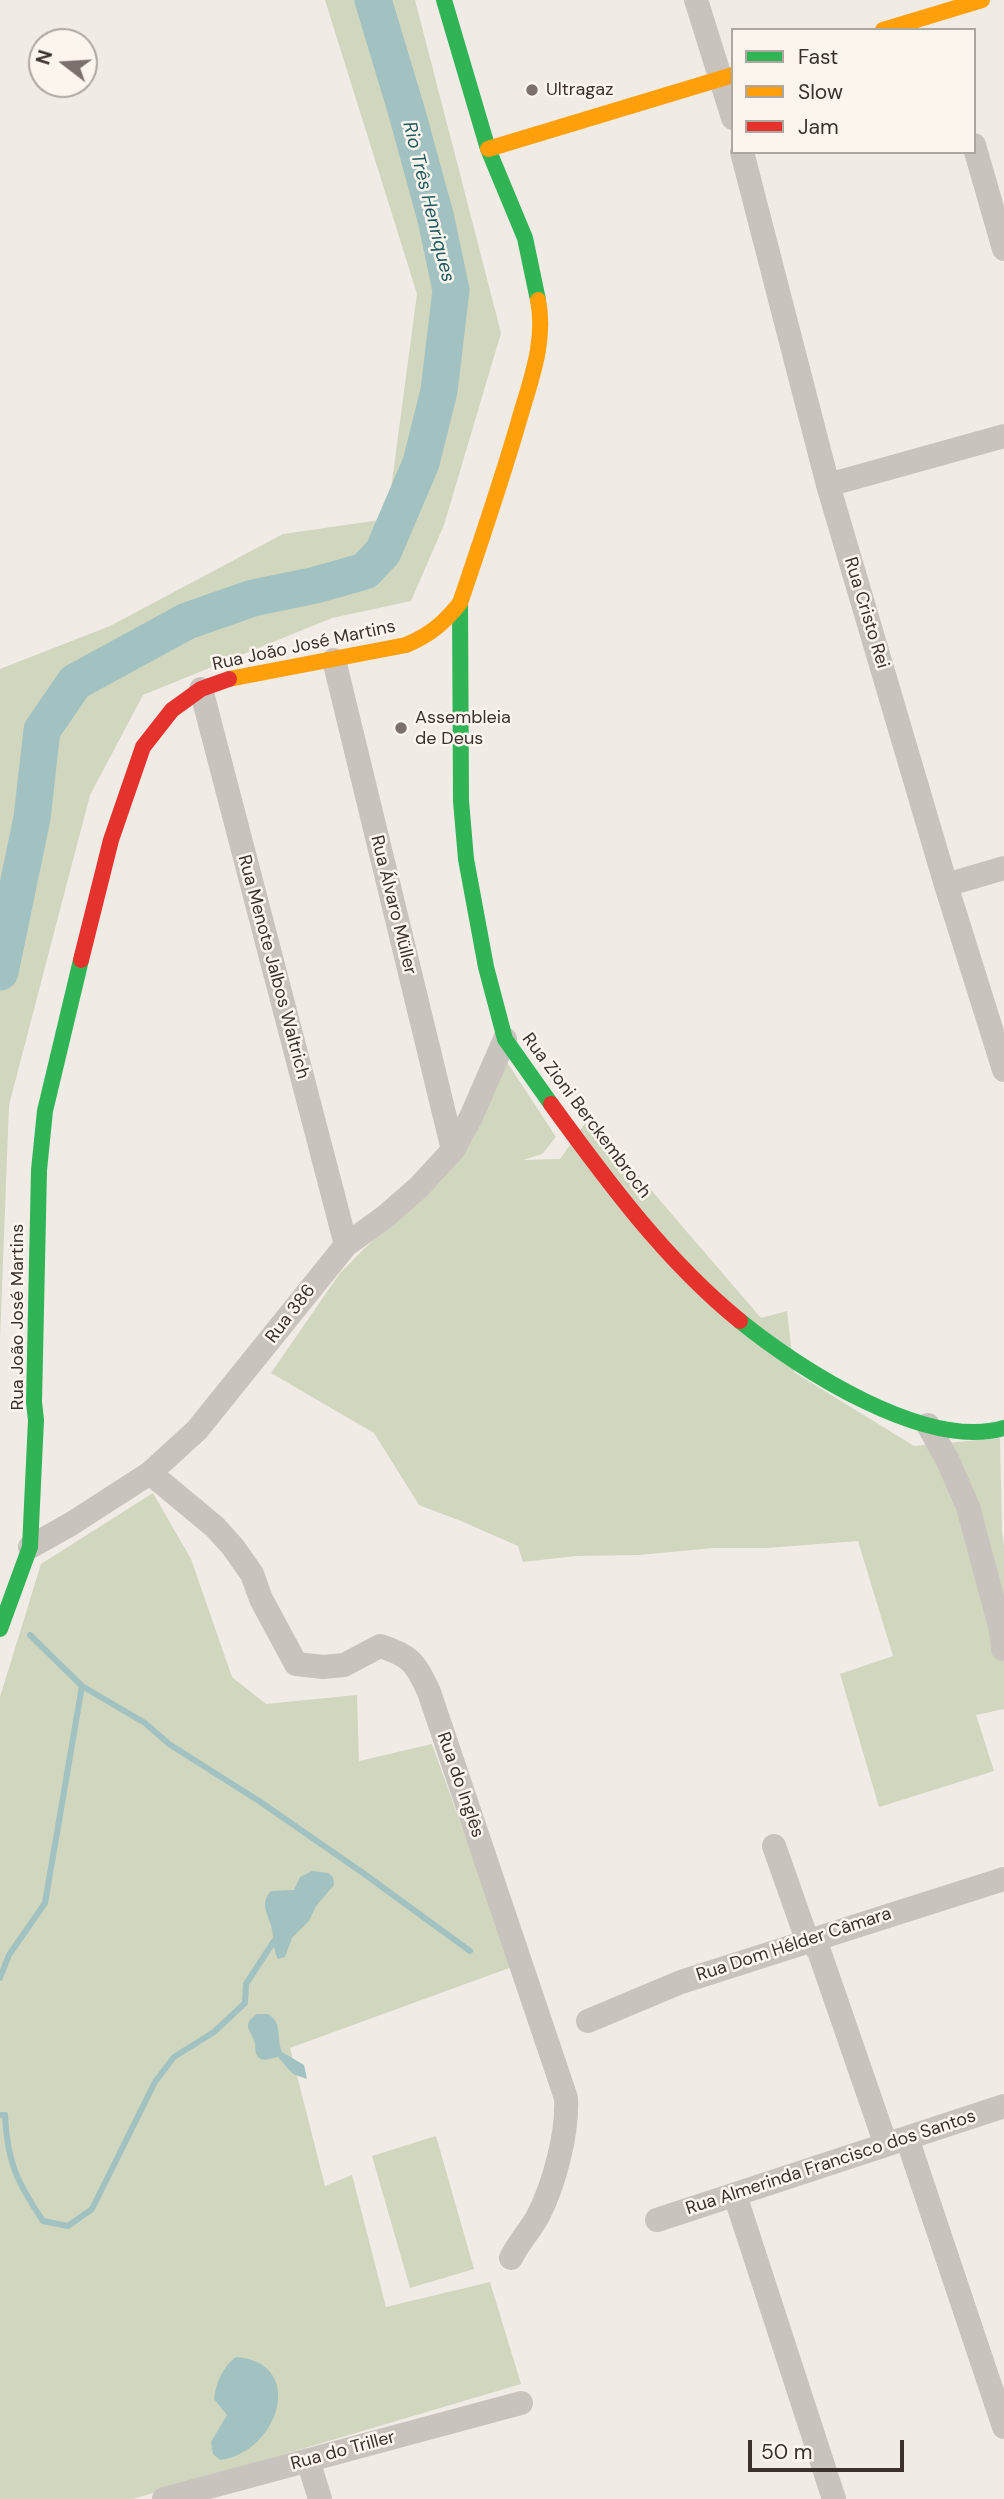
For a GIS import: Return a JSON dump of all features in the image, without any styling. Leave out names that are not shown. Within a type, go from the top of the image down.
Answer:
[{"type":"main road","name":"Rua João José Martins","points":[[0,1629],[30,1547],[36,1420],[34,1402],[39,1170],[45,1111],[94,903],[111,840],[143,747],[172,710],[201,689],[236,677],[417,642],[445,622],[460,603],[507,462],[537,357],[541,332],[539,307],[525,238],[488,149],[444,0]]},
{"type":"main road","points":[[890,28],[982,0]]},
{"type":"main road","points":[[488,149],[727,77]]},
{"type":"main road","name":"Rua Zioni Berckembroch","points":[[460,603],[461,801],[464,836],[486,967],[505,1039],[604,1177],[656,1239],[713,1299],[767,1343],[802,1368],[851,1393],[928,1425],[965,1433],[987,1433],[1004,1428]]},
{"type":"street","points":[[696,0],[727,77],[731,104]]},
{"type":"street","points":[[976,152],[1004,248]]},
{"type":"street","name":"Rua Cristo Rei","points":[[743,154],[828,485],[946,885],[1004,1070]]},
{"type":"street","points":[[828,485],[1004,436]]},
{"type":"street","name":"Rua Álvaro Müller","points":[[334,660],[453,1150]]},
{"type":"street","name":"Rua Menote Jalbos Waltrich","points":[[201,689],[346,1245]]},
{"type":"street","points":[[946,885],[1004,868]]},
{"type":"street","name":"Rua 386","points":[[30,1547],[150,1473],[197,1430],[346,1245],[386,1216],[419,1187],[453,1150],[471,1117],[505,1039]]},
{"type":"street","points":[[928,1425],[948,1461],[968,1507],[1001,1630],[1003,1648]]},
{"type":"street","name":"Rua do Inglês","points":[[150,1473],[215,1527],[233,1547],[252,1574],[261,1599],[296,1664],[323,1667],[344,1665],[380,1646],[410,1658],[419,1670],[429,1692],[566,2098],[565,2132],[545,2202],[511,2258]]},
{"type":"street","points":[[774,1846],[805,1934],[819,1951],[897,2142],[1004,2427]]},
{"type":"street","name":"Rua Dom Hélder Câmara","points":[[588,2021],[681,1982],[1004,1879]]},
{"type":"street","name":"Rua Almerinda Francisco dos Santos","points":[[657,2220],[1004,2106]]},
{"type":"street","points":[[735,2195],[834,2499]]},
{"type":"street","name":"Rua do Triller","points":[[164,2499],[521,2403]]},
{"type":"street","points":[[308,2460],[320,2499]]},
{"type":"green space","points":[[325,0],[415,0],[501,333],[444,525],[411,601],[332,618],[143,695],[90,795],[9,1105],[0,1339],[0,669],[110,626],[283,534],[387,519],[417,294]]},
{"type":"green space","points":[[505,1059],[556,1137],[542,1154],[523,1160],[560,1159],[591,1115],[627,1162],[761,1318],[787,1311],[794,1372],[914,1446],[1000,1438],[1004,1546],[1004,1709],[976,1715],[994,1771],[879,1807],[840,1674],[893,1656],[858,1541],[766,1548],[714,1548],[639,1555],[576,1556],[523,1562],[518,1546],[419,1505],[374,1433],[271,1373],[340,1273],[472,1141]]},
{"type":"green space","points":[[153,1493],[191,1559],[232,1677],[266,1704],[357,1695],[359,1761],[432,1744],[512,1967],[290,2048],[325,2186],[352,2175],[386,2307],[490,2282],[521,2384],[133,2499],[0,2499],[0,1697],[41,1564]]},
{"type":"green space","points":[[436,2136],[474,2269],[410,2288],[372,2156]]},
{"type":"water","points":[[312,1871],[328,1873],[333,1877],[334,1885],[316,1906],[309,1921],[292,1938],[285,1957],[278,1959],[265,1901],[271,1891],[294,1890],[300,1877]]},
{"type":"water","points":[[257,2014],[268,2014],[273,2018],[282,2052],[304,2065],[307,2079],[293,2074],[278,2057],[265,2060],[257,2056],[248,2025]]},
{"type":"water","points":[[236,2357],[258,2363],[272,2375],[278,2390],[277,2408],[270,2426],[257,2442],[240,2454],[220,2460],[213,2454],[211,2442],[227,2415],[214,2399],[221,2375]]},
{"type":"waterway","name":"Rio Três Henriques","points":[[0,972],[32,818],[42,730],[75,682],[187,621],[253,598],[316,585],[365,571],[383,552],[421,463],[439,391],[451,290],[436,219],[373,0]]},
{"type":"waterway","points":[[30,1635],[82,1686],[145,1723],[169,1744],[259,1801],[470,1951]]},
{"type":"waterway","points":[[0,1978],[9,1955],[45,1903],[82,1686]]},
{"type":"waterway","points":[[0,2115],[5,2115],[8,2146],[15,2171],[34,2207],[43,2221],[68,2226],[92,2209],[155,2082],[174,2057],[214,2032],[245,2003],[246,1984],[274,1941]]},
{"type":"traffic: fast","points":[[444,0],[488,149],[525,238],[538,300]]},
{"type":"traffic: fast","points":[[460,603],[461,801],[466,859],[486,967],[505,1039],[551,1104]]},
{"type":"traffic: fast","points":[[0,1629],[30,1547],[36,1420],[34,1402],[39,1170],[45,1111],[81,960]]},
{"type":"traffic: fast","points":[[740,1321],[829,1382],[902,1417],[938,1428],[973,1432],[1004,1428]]},
{"type":"traffic: slow","points":[[890,28],[982,0]]},
{"type":"traffic: slow","points":[[488,149],[731,76]]},
{"type":"traffic: slow","points":[[229,679],[406,645],[436,628],[460,603],[533,374],[539,345],[538,300]]},
{"type":"traffic: jam","points":[[81,960],[111,840],[143,747],[172,710],[201,689],[229,679]]},
{"type":"traffic: jam","points":[[551,1104],[662,1246],[740,1321]]},
{"type":"place","name":"Ultragaz","points":[[532,90]]},
{"type":"place","name":"Assembleia de Deus","points":[[401,728]]}]
